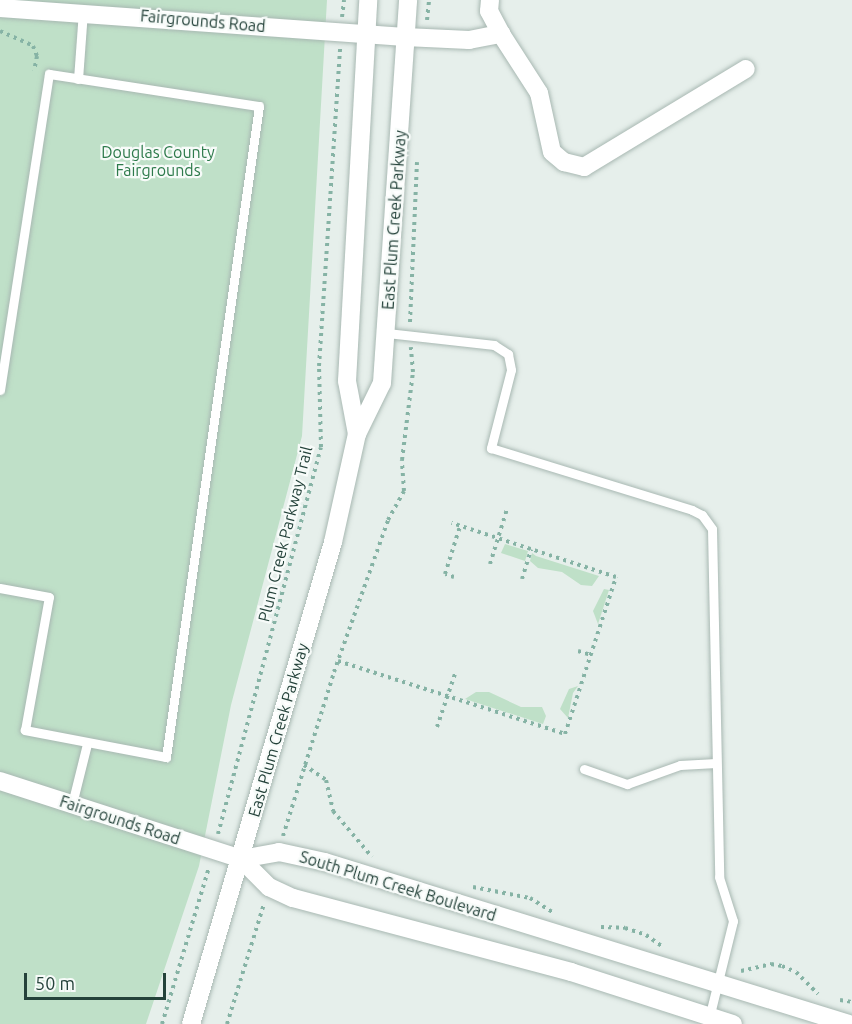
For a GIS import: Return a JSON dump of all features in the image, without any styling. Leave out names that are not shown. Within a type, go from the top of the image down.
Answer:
[{"type":"street","name":"East Plum Creek Parkway","points":[[357,434],[347,381],[368,0]]},
{"type":"street","name":"East Plum Creek Parkway","points":[[191,1024],[333,543],[357,434],[382,383],[408,0]]},
{"type":"street","points":[[490,0],[489,11],[501,34],[539,93],[552,152],[564,162],[584,167],[746,69]]},
{"type":"street","name":"Fairgrounds Road","points":[[0,8],[83,11],[405,37],[469,40],[501,34]]},
{"type":"street","name":"Fairgrounds Road","points":[[0,781],[240,859]]},
{"type":"street","name":"South Plum Creek Boulevard","points":[[240,859],[279,852],[325,862],[720,976],[849,1024]]},
{"type":"street","points":[[240,859],[269,887],[293,898],[571,972],[708,1020],[733,1024]]},
{"type":"lane","points":[[78,79],[83,11]]},
{"type":"lane","points":[[0,390],[49,74],[259,106],[166,757],[87,744],[25,730],[49,597],[0,588]]},
{"type":"lane","points":[[387,333],[479,342],[508,354],[511,370],[491,448],[702,515],[712,529],[719,877],[733,921],[708,1020]]},
{"type":"lane","points":[[72,804],[87,744]]},
{"type":"lane","points":[[584,769],[627,784],[680,765],[716,763]]},
{"type":"path","name":"Plum Creek Parkway Trail","points":[[162,1024],[214,851],[321,447],[320,366],[344,0]]},
{"type":"path","points":[[0,31],[36,51],[33,79]]},
{"type":"path","points":[[490,564],[507,509]]},
{"type":"path","points":[[338,661],[565,734],[616,577],[452,523]]},
{"type":"path","points":[[453,577],[445,574],[460,526]]},
{"type":"path","points":[[522,579],[531,549]]},
{"type":"path","points":[[578,651],[591,655]]},
{"type":"path","points":[[437,727],[456,671]]},
{"type":"path","points":[[304,765],[326,780],[333,812],[374,860]]},
{"type":"path","points":[[467,886],[530,898],[566,917]]},
{"type":"path","points":[[596,927],[625,928],[646,935],[670,951]]},
{"type":"path","points":[[720,976],[771,964],[782,966],[825,996]]},
{"type":"path","points":[[833,998],[852,1002]]},
{"type":"green space","name":"Douglas County Fairgrounds","points":[[0,0],[327,0],[302,436],[231,705],[199,866],[146,1024],[0,1024]]},
{"type":"green space","points":[[505,544],[528,551],[525,561],[501,553]]},
{"type":"green space","points":[[532,553],[599,576],[592,586],[581,585],[562,572],[538,568],[530,561]]},
{"type":"green space","points":[[604,589],[609,590],[598,624],[593,611]]},
{"type":"green space","points":[[578,686],[573,693],[568,718],[560,709],[569,689]]},
{"type":"green space","points":[[476,692],[489,692],[521,707],[542,707],[546,716],[543,724],[465,699]]}]
